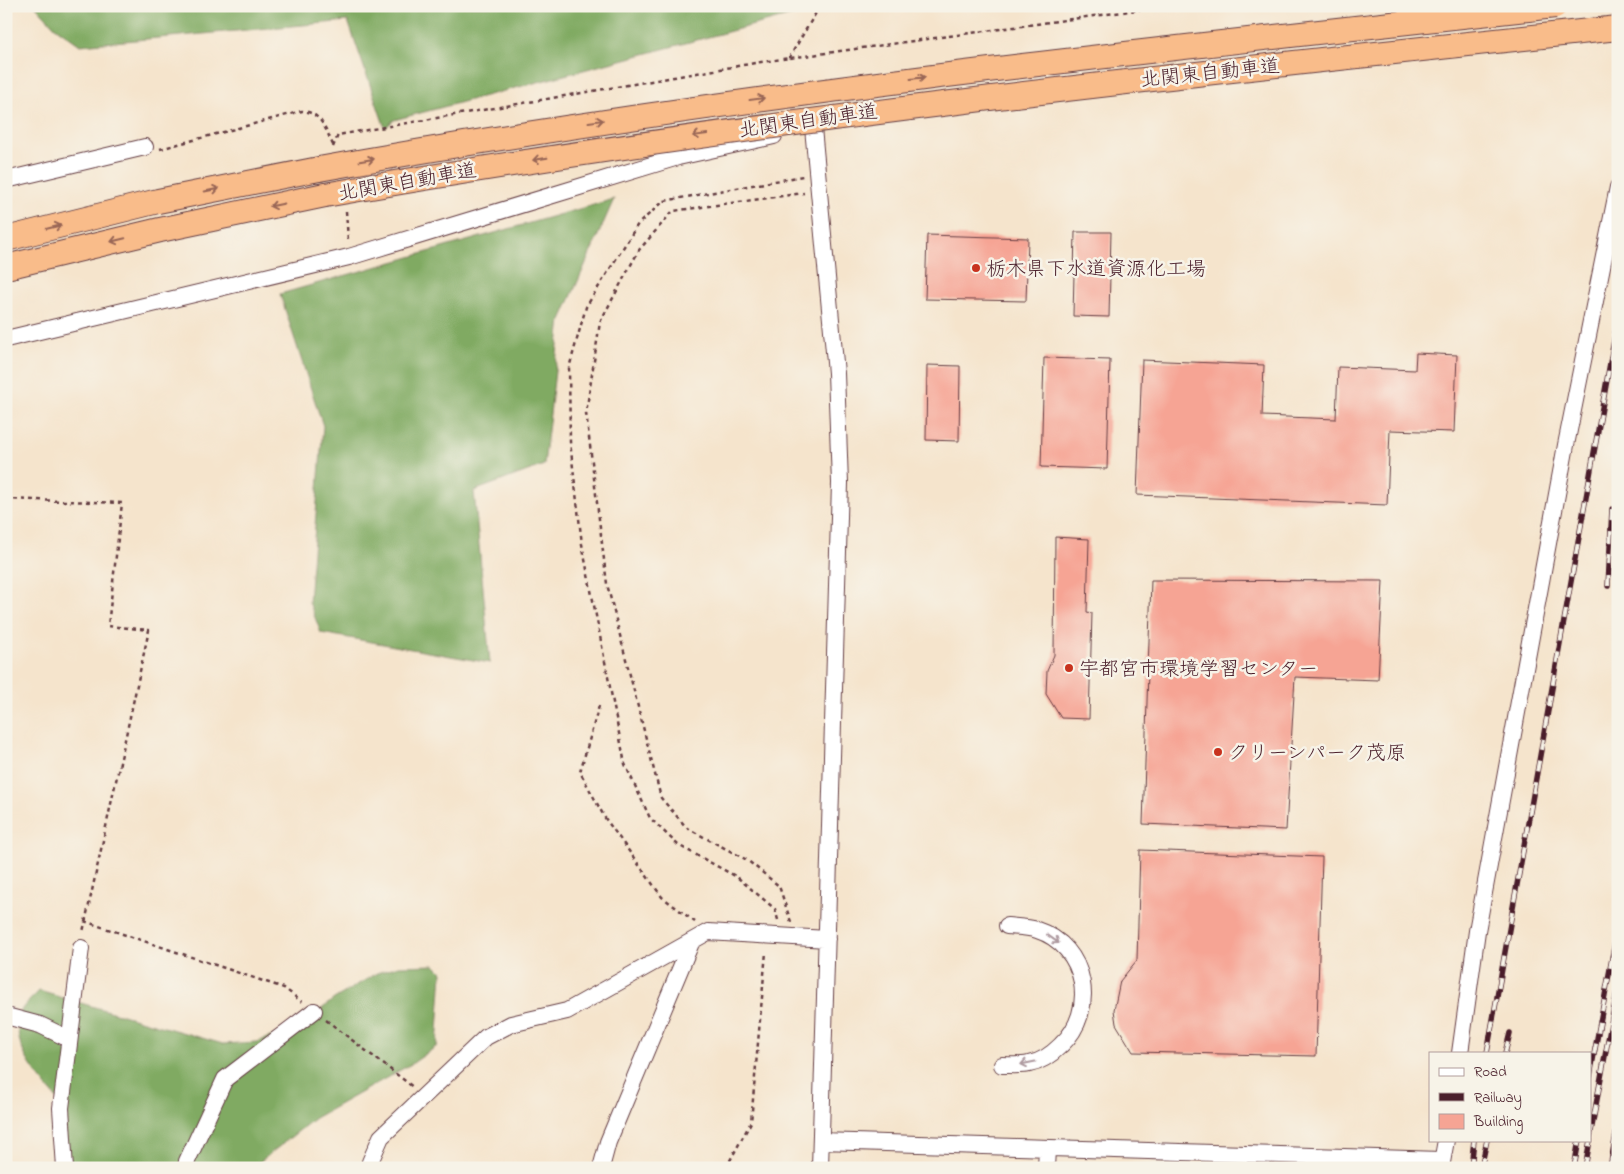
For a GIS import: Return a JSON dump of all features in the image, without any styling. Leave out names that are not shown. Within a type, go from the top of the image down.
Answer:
[{"type":"highway","name":"北関東自動車道","points":[[6,239],[327,162],[578,124],[780,95],[1555,6]]},
{"type":"highway","name":"北関東自動車道","points":[[6,267],[160,230],[583,152],[887,110],[1618,28]]},
{"type":"street","points":[[6,339],[349,257],[678,157],[813,128],[1063,97],[1618,34]]},
{"type":"street","points":[[813,128],[836,373],[840,483],[820,1168]]},
{"type":"street","points":[[6,180],[145,147]]},
{"type":"street","points":[[1460,1052],[1477,931],[1566,445],[1618,187]]},
{"type":"street","points":[[1002,1066],[1030,1064],[1054,1052],[1075,1030],[1081,1016],[1084,1000],[1084,984],[1078,969],[1062,946],[1037,930],[1007,926]]},
{"type":"street","points":[[370,1168],[370,1162],[381,1137],[486,1037],[511,1024],[567,1010],[708,932],[827,939]]},
{"type":"street","points":[[601,1168],[608,1142],[691,943]]},
{"type":"street","points":[[65,1168],[61,1108],[81,948]]},
{"type":"street","points":[[186,1168],[187,1161],[225,1079],[314,1011]]},
{"type":"street","points":[[6,1016],[40,1025],[70,1039]]},
{"type":"street","points":[[821,1141],[1047,1148],[1389,1164],[1441,1164],[1446,1142]]},
{"type":"street","points":[[1046,1168],[1047,1148]]},
{"type":"path","points":[[789,58],[820,6]]},
{"type":"path","points":[[327,162],[338,134],[789,58],[1166,6]]},
{"type":"path","points":[[145,147],[151,151],[302,111],[308,111],[317,117],[333,145]]},
{"type":"path","points":[[782,936],[775,910],[737,877],[678,844],[650,818],[625,764],[582,544],[570,442],[570,368],[586,307],[638,224],[664,201],[817,173]]},
{"type":"path","points":[[726,1168],[751,1122],[782,936],[779,886],[747,860],[687,828],[661,798],[608,584],[586,412],[600,322],[640,250],[673,211],[819,191]]},
{"type":"path","points":[[334,199],[348,222],[349,257]]},
{"type":"path","points":[[6,499],[122,502],[108,626],[149,630],[132,713],[84,921],[284,988],[425,1096]]},
{"type":"path","points":[[599,706],[580,772],[605,818],[662,898],[708,932]]},
{"type":"green space","points":[[36,6],[810,6],[807,11],[394,120],[385,128],[348,21],[80,45],[55,27]]},
{"type":"green space","points":[[614,199],[561,320],[544,465],[474,491],[490,663],[321,633],[309,602],[323,426],[280,294]]},
{"type":"green space","points":[[435,965],[442,972],[437,1046],[413,1063],[315,1118],[252,1168],[59,1168],[65,1109],[30,1064],[19,1038],[18,1025],[22,1008],[39,991],[223,1044],[256,1042],[299,1027],[334,999],[377,973],[398,966]]},
{"type":"building","points":[[1075,232],[1111,232],[1109,317],[1073,316]]},
{"type":"building","name":"栃木県下水道資源化工場","points":[[927,235],[1028,238],[1026,301],[925,299]]},
{"type":"building","points":[[1416,353],[1457,355],[1454,432],[1390,430],[1387,505],[1137,495],[1142,360],[1264,365],[1262,416],[1336,419],[1338,367],[1415,370]]},
{"type":"building","points":[[1044,358],[1110,360],[1107,469],[1041,467]]},
{"type":"building","points":[[927,365],[960,366],[959,441],[926,440]]},
{"type":"building","name":"宇都宮市環境学習センター","points":[[1055,537],[1089,539],[1087,612],[1092,613],[1089,719],[1061,718],[1046,694],[1047,671],[1054,655]]},
{"type":"building","name":"クリーンパーク茂原","points":[[1151,580],[1383,581],[1378,680],[1295,677],[1286,830],[1143,824]]},
{"type":"building","points":[[1140,850],[1322,857],[1316,1056],[1133,1052],[1116,1024],[1114,1010],[1120,981],[1137,960]]},
{"type":"railway","points":[[1487,1052],[1618,318]]},
{"type":"railway","points":[[1608,586],[1612,509]]},
{"type":"railway","points":[[1592,1065],[1618,926]]},
{"type":"railway","points":[[1592,1126],[1618,986]]},
{"type":"railway","points":[[1505,1052],[1510,1033]]},
{"type":"railway","points":[[1610,1168],[1618,1123]]},
{"type":"railway","points":[[1471,1168],[1474,1142]]},
{"type":"railway","points":[[1481,1168],[1487,1142]]},
{"type":"railway","points":[[1574,1168],[1579,1142]]},
{"type":"railway","points":[[1585,1168],[1590,1142]]},
{"type":"place","name":"栃木県下水道資源化工場","points":[[976,268]]},
{"type":"place","name":"宇都宮市環境学習センター","points":[[1069,668]]},
{"type":"place","name":"クリーンパーク茂原","points":[[1218,752]]}]
